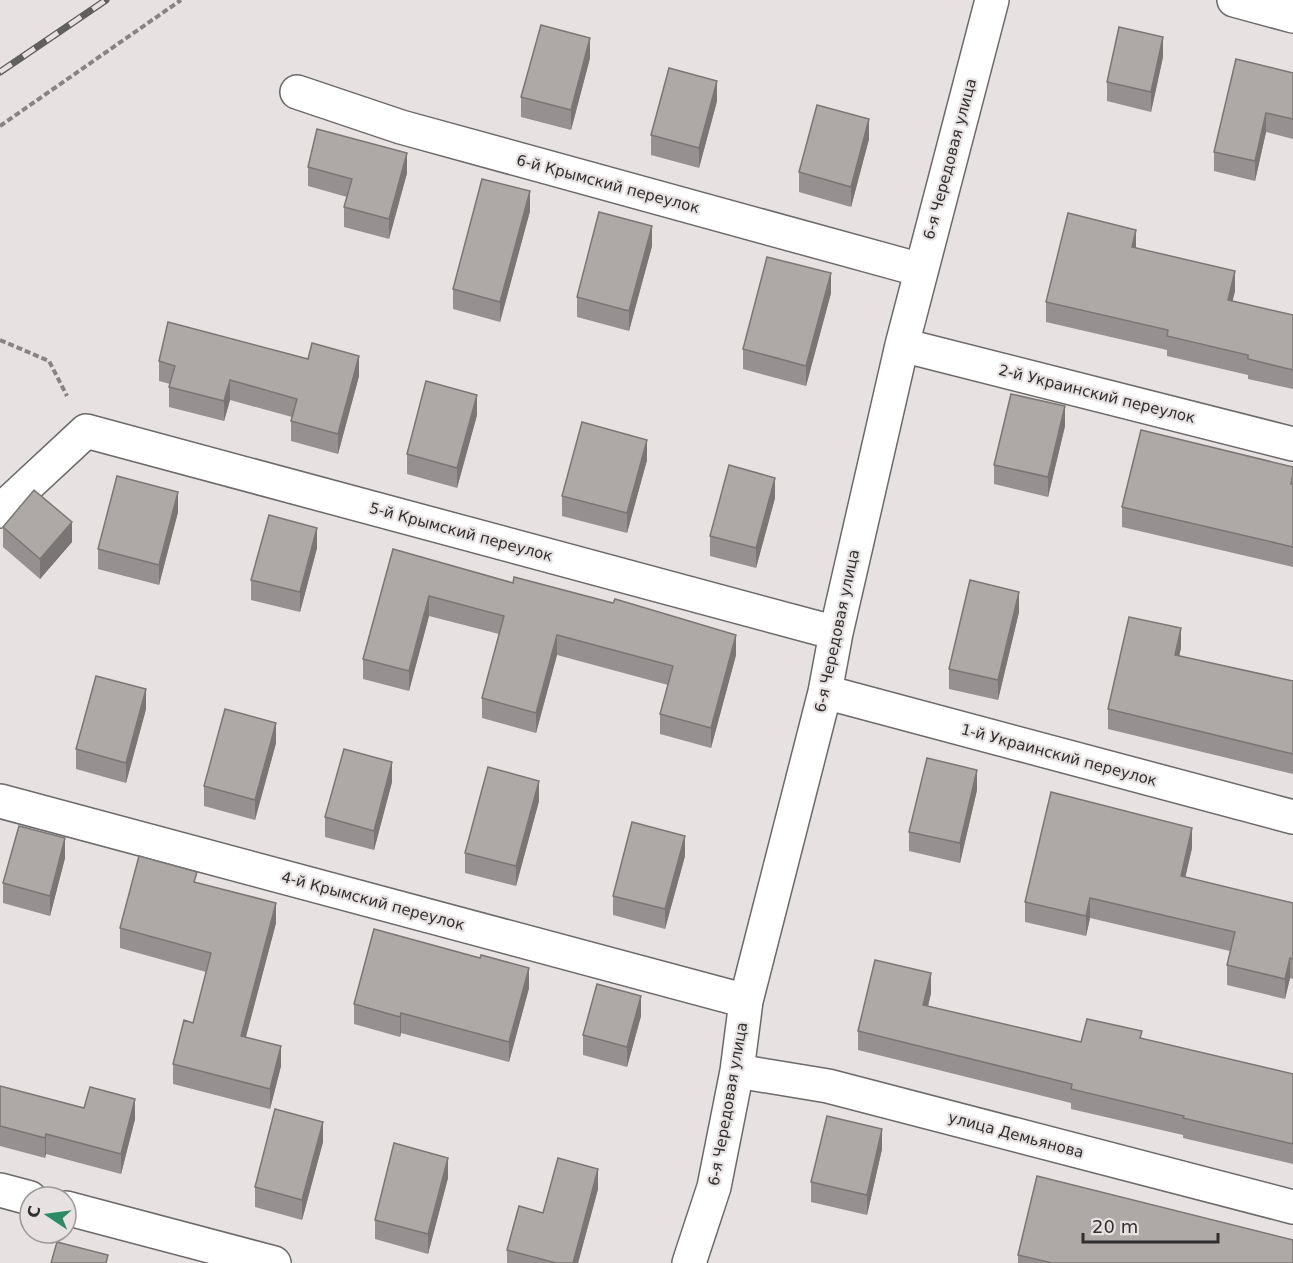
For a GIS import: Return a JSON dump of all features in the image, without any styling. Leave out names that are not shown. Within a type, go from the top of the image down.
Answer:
[{"type":"street","name":"6-я Чередовая улица","points":[[689,1263],[714,1187],[737,1071],[746,1001],[825,692],[836,633],[902,345],[992,0]]},
{"type":"street","points":[[1234,0],[1293,16]]},
{"type":"street","name":"6-й Крымский переулок","points":[[297,92],[401,127],[921,270]]},
{"type":"street","name":"2-й Украинский переулок","points":[[902,345],[1293,444]]},
{"type":"street","points":[[0,511],[86,431]]},
{"type":"street","name":"5-й Крымский переулок","points":[[86,431],[836,633]]},
{"type":"street","name":"1-й Украинский переулок","points":[[825,692],[1293,817]]},
{"type":"street","name":"4-й Крымский переулок","points":[[0,801],[746,1001]]},
{"type":"street","name":"улица Демьянова","points":[[737,1071],[828,1086],[1293,1207]]},
{"type":"street","points":[[0,1190],[18,1195]]},
{"type":"street","points":[[78,1211],[274,1263]]},
{"type":"path","points":[[0,126],[181,0]]},
{"type":"path","points":[[0,340],[49,361],[86,431]]},
{"type":"building","points":[[541,25],[590,38],[571,110],[521,97]]},
{"type":"building","points":[[1119,27],[1163,37],[1151,92],[1107,82]]},
{"type":"building","points":[[1236,59],[1293,73],[1293,119],[1266,113],[1255,161],[1214,152]]},
{"type":"building","points":[[669,68],[717,81],[699,148],[651,135]]},
{"type":"building","points":[[817,105],[869,119],[851,187],[799,172]]},
{"type":"building","points":[[317,129],[407,153],[389,219],[344,207],[352,179],[308,167]]},
{"type":"building","points":[[482,179],[530,191],[500,302],[453,289]]},
{"type":"building","points":[[599,212],[652,226],[629,311],[577,297]]},
{"type":"building","points":[[1068,213],[1136,230],[1132,247],[1235,271],[1228,300],[1293,315],[1293,370],[1248,359],[1248,355],[1167,336],[1168,330],[1046,302]]},
{"type":"building","points":[[767,257],[831,273],[806,366],[743,349]]},
{"type":"building","points":[[168,322],[308,359],[312,343],[359,356],[338,434],[291,421],[297,399],[230,380],[224,401],[169,387],[175,366],[159,361]]},
{"type":"building","points":[[426,381],[477,395],[457,468],[407,454]]},
{"type":"building","points":[[1011,394],[1065,406],[1048,477],[994,465]]},
{"type":"building","points":[[582,422],[647,440],[627,513],[562,496]]},
{"type":"building","points":[[1141,430],[1293,467],[1291,484],[1293,484],[1293,547],[1122,507]]},
{"type":"building","points":[[729,465],[775,478],[756,548],[710,536]]},
{"type":"building","points":[[117,476],[178,492],[159,565],[98,549]]},
{"type":"building","points":[[34,490],[72,522],[40,559],[3,527]]},
{"type":"building","points":[[269,515],[317,528],[300,592],[251,580]]},
{"type":"building","points":[[393,549],[513,583],[514,577],[613,603],[615,599],[736,635],[711,728],[660,714],[673,666],[557,635],[536,713],[482,698],[504,616],[429,596],[409,671],[363,659]]},
{"type":"building","points":[[970,580],[1019,592],[998,680],[949,669]]},
{"type":"building","points":[[1129,617],[1181,628],[1175,655],[1293,681],[1293,754],[1108,709]]},
{"type":"building","points":[[96,676],[146,689],[126,763],[76,749]]},
{"type":"building","points":[[225,709],[276,723],[255,800],[204,786]]},
{"type":"building","points":[[344,749],[392,762],[374,831],[325,817]]},
{"type":"building","points":[[927,758],[977,770],[960,843],[909,832]]},
{"type":"building","points":[[488,767],[539,781],[516,866],[465,853]]},
{"type":"building","points":[[1051,792],[1192,828],[1181,876],[1293,903],[1293,959],[1290,958],[1285,979],[1227,965],[1235,932],[1090,898],[1086,916],[1025,902]]},
{"type":"building","points":[[632,822],[685,836],[665,909],[613,896]]},
{"type":"building","points":[[19,826],[65,838],[50,896],[3,883]]},
{"type":"building","points":[[139,856],[197,872],[194,882],[276,903],[241,1036],[281,1046],[270,1089],[173,1064],[184,1020],[193,1023],[211,953],[120,928]]},
{"type":"building","points":[[374,929],[480,958],[481,955],[529,968],[509,1042],[401,1013],[400,1017],[354,1004]]},
{"type":"building","points":[[875,960],[931,973],[923,1005],[1081,1042],[1087,1019],[1142,1031],[1140,1038],[1293,1074],[1293,1144],[1071,1089],[1072,1084],[858,1031]]},
{"type":"building","points":[[597,984],[641,996],[627,1047],[583,1035]]},
{"type":"building","points":[[0,1086],[84,1108],[90,1087],[135,1099],[121,1154],[46,1134],[45,1138],[0,1126]]},
{"type":"building","points":[[275,1109],[323,1122],[302,1200],[255,1187]]},
{"type":"building","points":[[827,1116],[882,1129],[867,1195],[811,1182]]},
{"type":"building","points":[[394,1143],[448,1158],[428,1234],[375,1220]]},
{"type":"building","points":[[558,1158],[598,1169],[573,1263],[556,1263],[507,1250],[519,1206],[543,1213]]},
{"type":"building","points":[[1037,1176],[1293,1240],[1293,1263],[1052,1263],[1018,1255]]},
{"type":"building","points":[[56,1245],[69,1245],[108,1255],[106,1263],[51,1263]]},
{"type":"railway","points":[[0,72],[106,0]]}]
